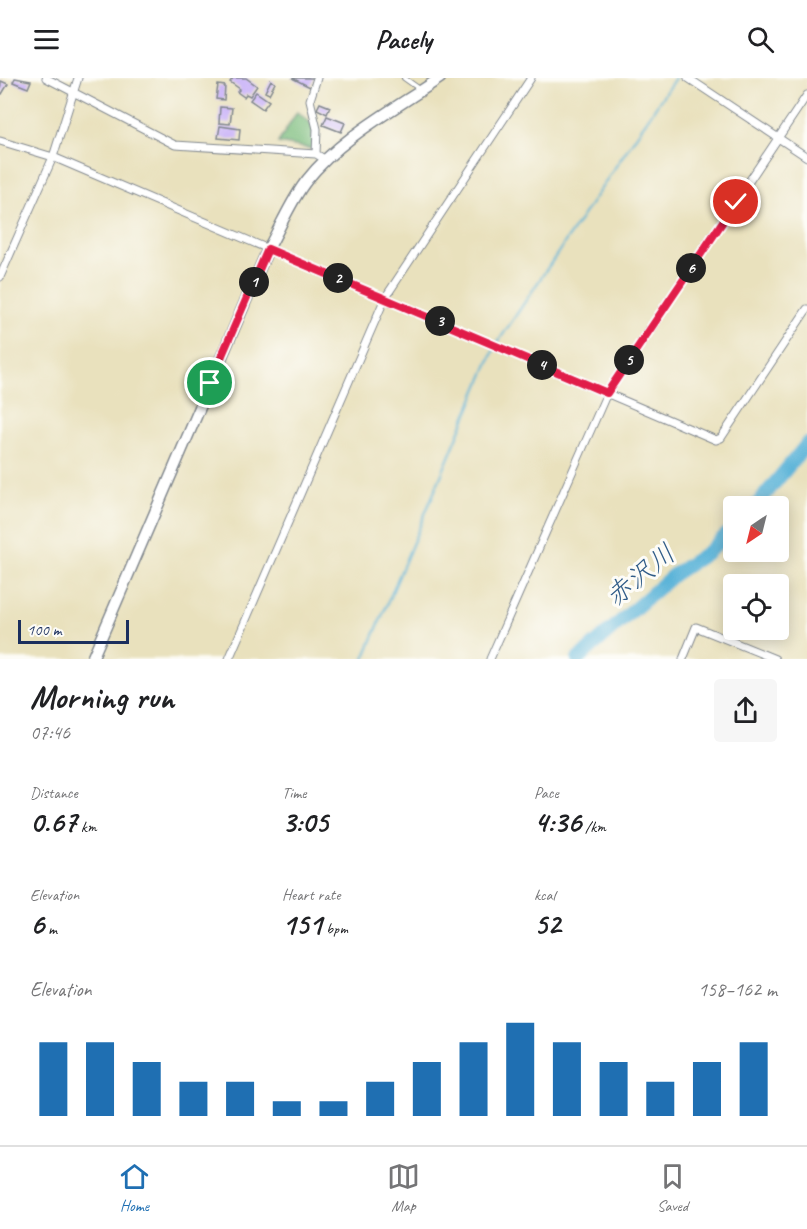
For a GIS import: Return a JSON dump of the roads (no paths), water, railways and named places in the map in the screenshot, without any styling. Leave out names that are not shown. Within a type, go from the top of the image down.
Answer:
[{"type":"main road","points":[[97,658],[268,249],[307,180],[321,157],[440,78]]},
{"type":"street","points":[[45,78],[175,145],[321,157],[310,100],[317,78]]},
{"type":"street","points":[[0,277],[53,157],[78,78]]},
{"type":"street","points":[[229,659],[385,298],[531,78]]},
{"type":"street","points":[[688,78],[807,157]]},
{"type":"street","points":[[490,659],[607,393],[807,95]]},
{"type":"street","points":[[0,141],[53,157],[719,440],[807,309]]},
{"type":"street","points":[[683,659],[696,627],[775,659]]},
{"type":"lane","points":[[404,78],[421,91]]},
{"type":"waterway","points":[[364,659],[496,345],[675,78]]},
{"type":"waterway","name":"赤沢川","points":[[764,496],[807,444]]},
{"type":"waterway","name":"赤沢川","points":[[578,659],[673,575],[708,552],[723,538]]}]
